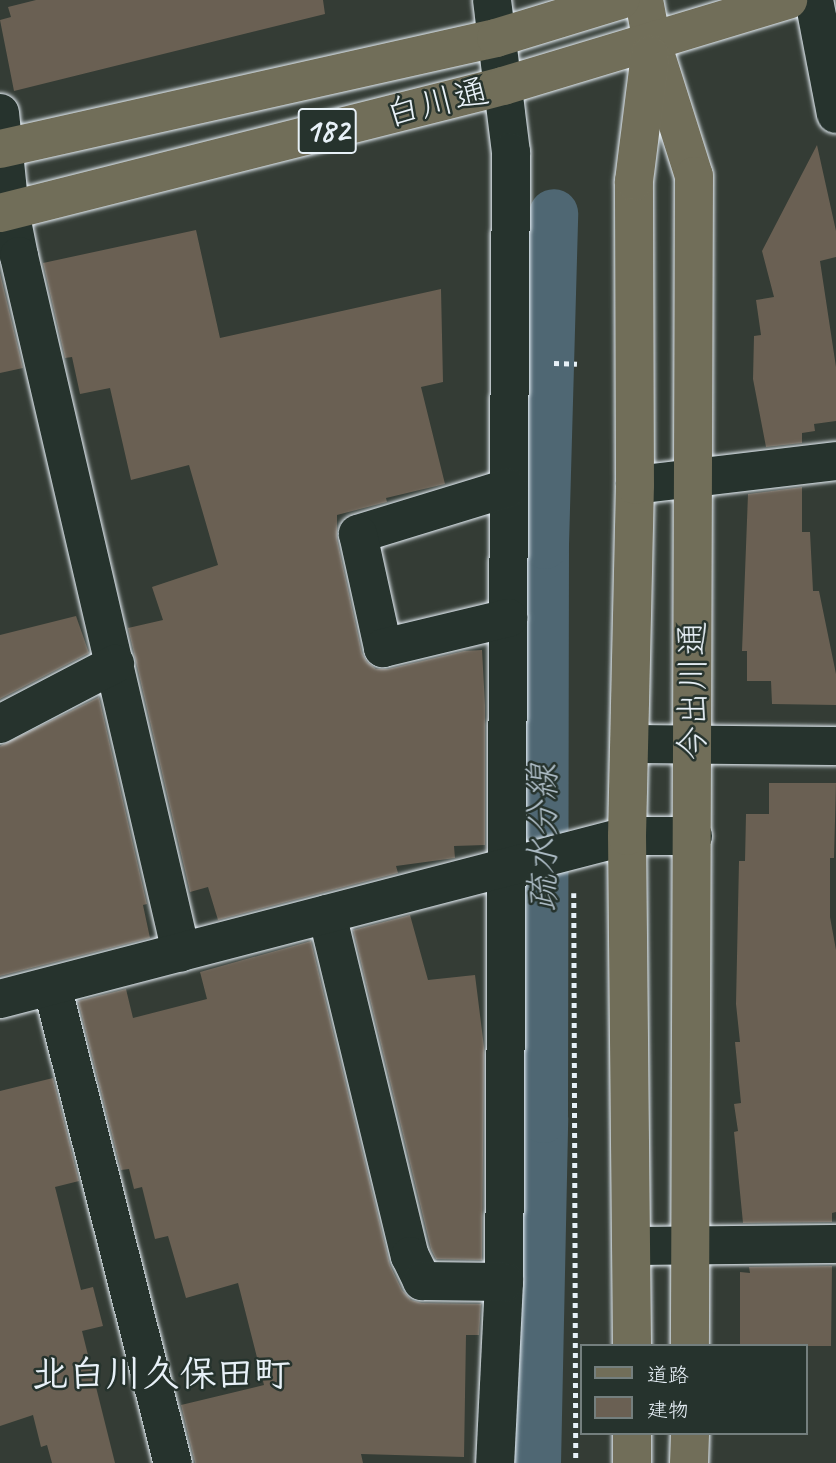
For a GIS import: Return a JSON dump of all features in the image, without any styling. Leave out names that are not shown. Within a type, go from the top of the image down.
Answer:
[{"type":"main road","name":"白川通","points":[[2,137],[496,38],[620,0]]},
{"type":"main road","name":"今出川通","points":[[644,0],[652,43],[694,176],[690,1344]]},
{"type":"main road","name":"白川通","points":[[5,212],[503,86],[788,0]]},
{"type":"main road","name":"今出川通","points":[[632,1344],[627,836],[635,485],[634,181],[652,43]]},
{"type":"main road","points":[[632,1435],[632,1463]]},
{"type":"main road","points":[[690,1435],[690,1463]]},
{"type":"street","points":[[492,0],[511,152],[508,618],[512,866],[504,1282],[495,1463]]},
{"type":"street","points":[[814,0],[836,114]]},
{"type":"street","points":[[2,137],[5,212],[115,664],[181,952]]},
{"type":"street","points":[[635,485],[836,461]]},
{"type":"street","points":[[508,488],[358,534],[383,648],[508,618]]},
{"type":"street","points":[[0,724],[115,664]]},
{"type":"street","points":[[631,744],[836,746]]},
{"type":"street","points":[[0,999],[627,836],[693,836]]},
{"type":"street","points":[[327,914],[410,1256],[422,1281],[504,1282]]},
{"type":"street","points":[[52,986],[173,1463]]},
{"type":"street","points":[[632,1246],[836,1244]]},
{"type":"path","points":[[569,363],[577,364]]},
{"type":"path","points":[[566,852],[576,926],[576,1463]]},
{"type":"building","points":[[36,0],[323,0],[325,14],[14,91],[0,20],[11,17],[8,7]]},
{"type":"building","points":[[817,145],[836,231],[836,257],[820,261],[836,367],[836,421],[814,424],[815,431],[802,433],[802,443],[766,447],[753,379],[754,336],[761,335],[756,300],[774,297],[762,251]]},
{"type":"building","points":[[196,230],[220,338],[441,289],[443,382],[421,387],[445,484],[386,498],[387,502],[337,515],[337,539],[362,653],[367,662],[376,669],[388,669],[464,651],[482,650],[485,705],[485,845],[454,846],[455,858],[396,866],[398,873],[218,920],[208,887],[190,892],[128,628],[163,620],[152,587],[218,565],[189,465],[131,480],[110,388],[80,394],[72,357],[65,358],[43,263]]},
{"type":"building","points":[[0,273],[23,368],[0,373]]},
{"type":"building","points":[[802,487],[802,532],[810,532],[813,591],[819,591],[836,674],[836,705],[772,704],[771,681],[747,681],[747,651],[742,651],[748,494]]},
{"type":"building","points":[[76,616],[89,653],[0,699],[0,635]]},
{"type":"building","points":[[99,697],[147,904],[143,905],[150,938],[0,976],[0,746]]},
{"type":"building","points":[[769,783],[836,783],[834,858],[830,858],[830,917],[836,950],[836,1212],[832,1213],[832,1222],[743,1223],[734,1132],[738,1131],[734,1104],[741,1103],[735,1042],[740,1042],[736,1004],[739,861],[745,861],[746,814],[769,814]]},
{"type":"building","points":[[410,915],[428,980],[475,975],[484,1047],[482,1260],[436,1259],[431,1249],[353,930]]},
{"type":"building","points":[[311,941],[390,1265],[402,1290],[411,1300],[422,1303],[481,1304],[479,1335],[466,1335],[464,1457],[361,1454],[363,1463],[195,1463],[181,1405],[264,1385],[238,1283],[186,1298],[168,1236],[155,1239],[142,1187],[134,1189],[129,1169],[121,1170],[78,1001],[126,989],[133,1018],[207,999],[200,972]]},
{"type":"building","points":[[53,1078],[79,1181],[55,1187],[81,1290],[93,1287],[103,1326],[82,1331],[115,1463],[52,1463],[47,1445],[41,1447],[33,1415],[0,1426],[0,1091]]},
{"type":"building","points":[[832,1266],[831,1346],[740,1344],[740,1272],[750,1273],[749,1267]]},
{"type":"waterway","name":"疏水分線","points":[[536,1463],[543,1118],[544,544],[553,213]]},
{"type":"district","name":"北白川久保田町","points":[[161,1374]]}]
